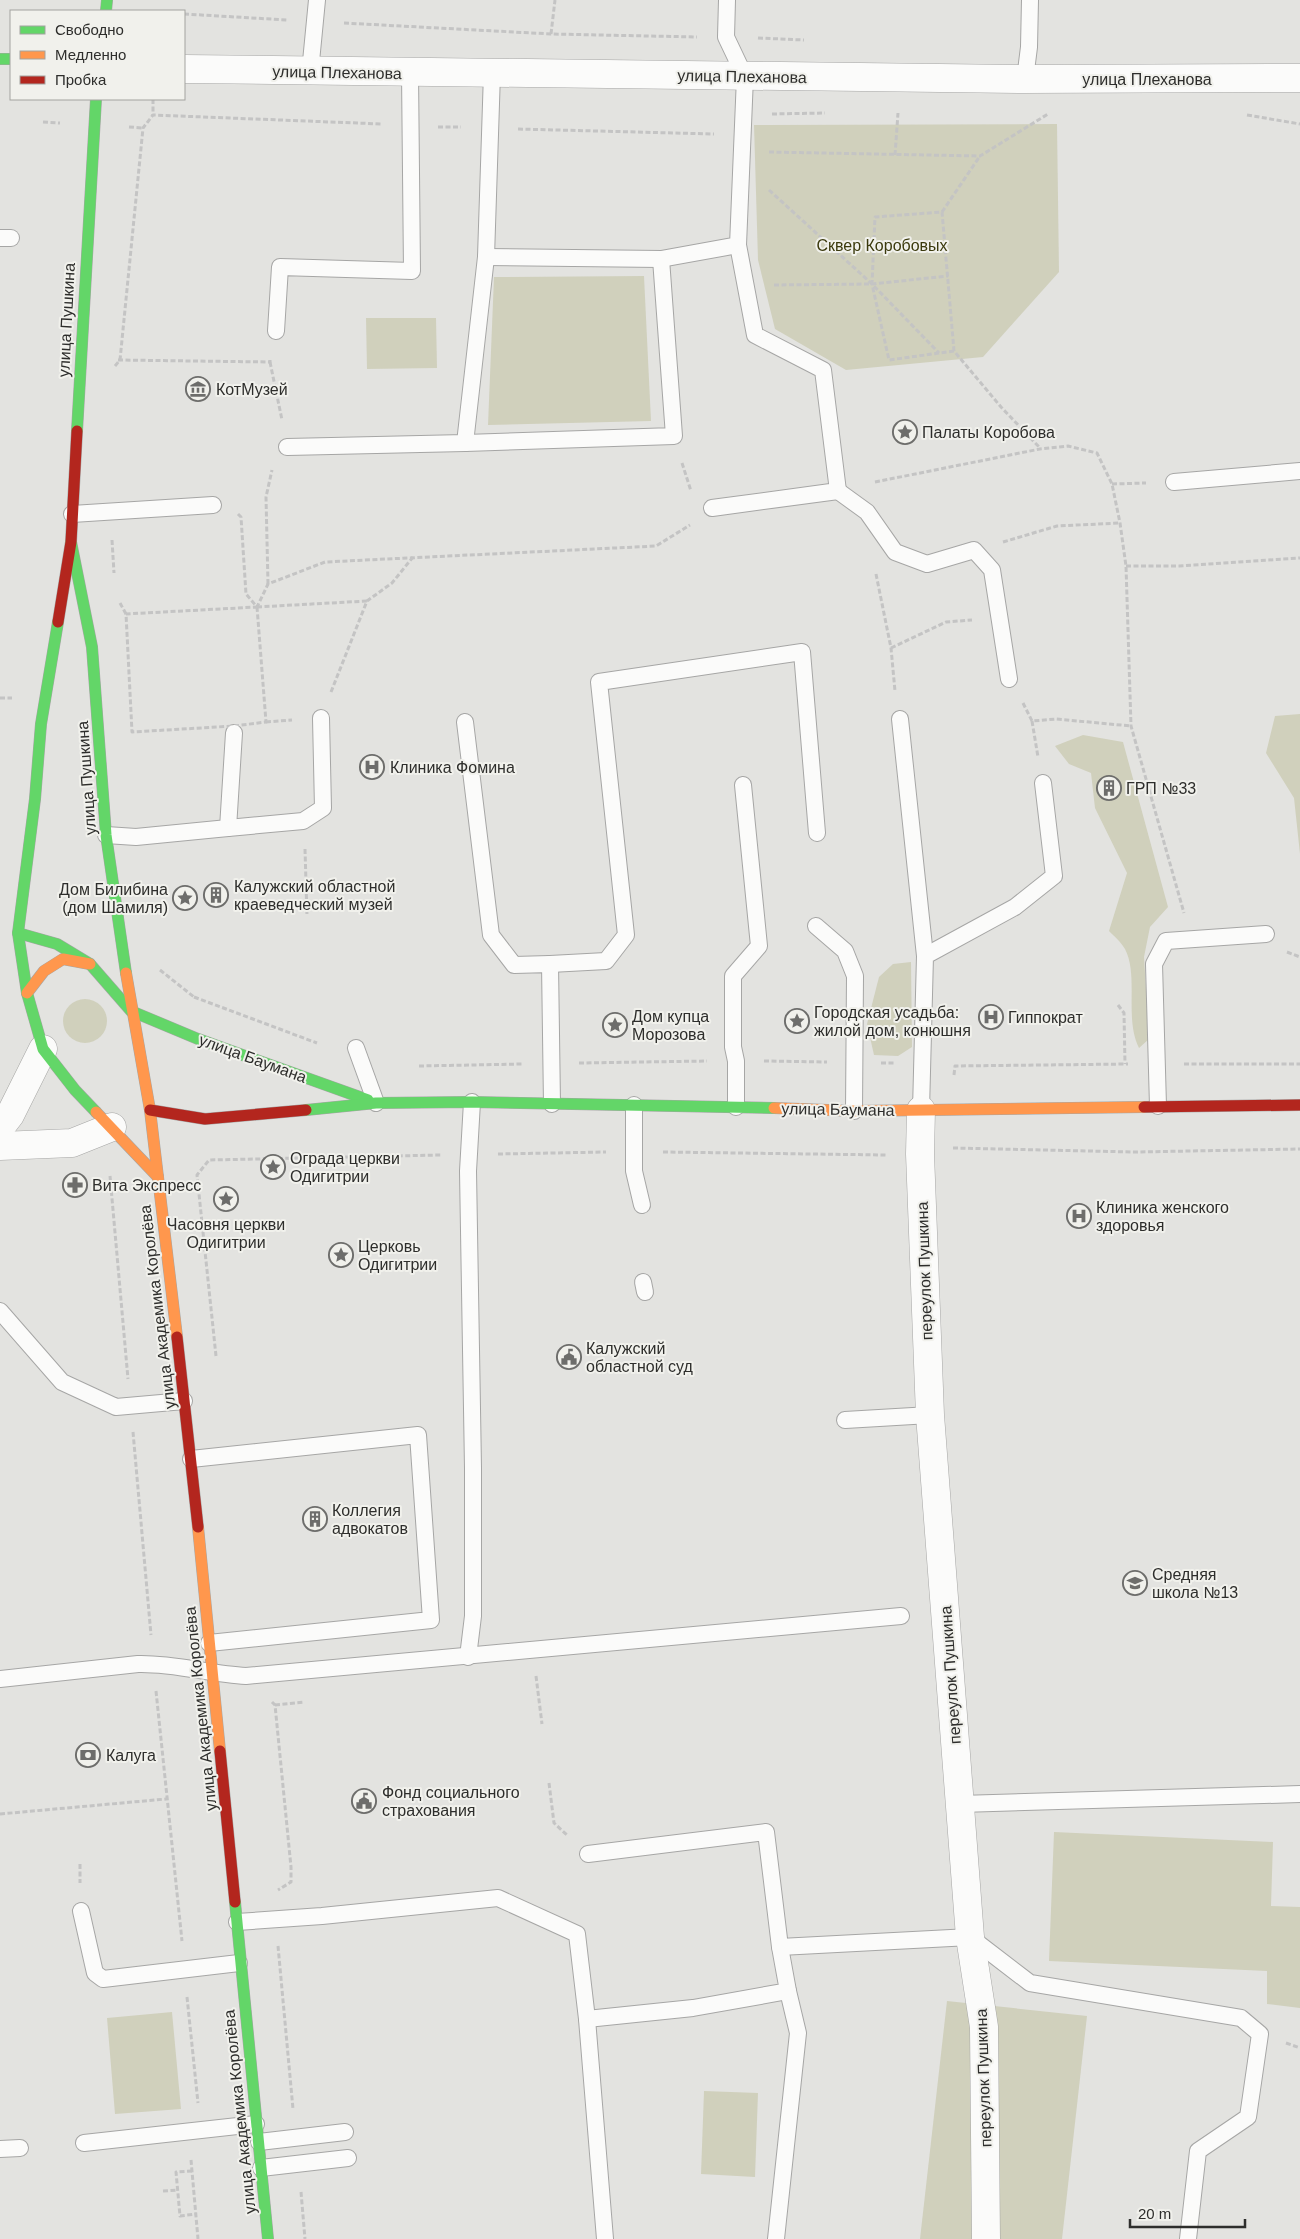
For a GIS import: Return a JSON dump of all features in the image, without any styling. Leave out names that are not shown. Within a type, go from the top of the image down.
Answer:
[{"type":"street","name":"улица Плеханова","points":[[185,69],[1025,79],[1300,78]]},
{"type":"street","name":"улица Пушкина","points":[[43,1049],[9,931],[35,799],[41,724],[71,542],[96,100]]},
{"type":"street","name":"улица Пушкина","points":[[71,542],[92,647],[106,835],[131,1011],[150,1110]]},
{"type":"street","points":[[9,931],[57,944],[90,964],[131,1011]]},
{"type":"street","points":[[26,993],[44,971],[63,960],[90,964]]},
{"type":"street","name":"улица Баумана","points":[[131,1011],[198,1039],[376,1103]]},
{"type":"street","points":[[0,1128],[10,1116],[43,1049],[75,1090],[116,1126],[158,1177]]},
{"type":"street","name":"улица Баумана","points":[[150,1110],[205,1119],[376,1103],[472,1102],[854,1111],[1300,1105]]},
{"type":"street","points":[[138,1121],[150,1110]]},
{"type":"street","name":"улица Академика Королёва","points":[[150,1110],[191,1459],[237,1922],[239,1963],[268,2239]]},
{"type":"street","name":"переулок Пушкина","points":[[921,1110],[920,1154],[930,1415],[970,1938],[984,2027],[986,2239]]},
{"type":"street","points":[[0,1146],[72,1143],[116,1126]]},
{"type":"lane","points":[[310,72],[317,0]]},
{"type":"lane","points":[[727,0],[726,37],[745,76],[738,245],[755,335],[823,370],[838,491]]},
{"type":"lane","points":[[1025,79],[1029,47],[1030,0]]},
{"type":"lane","points":[[276,331],[280,267],[412,271],[410,72]]},
{"type":"lane","points":[[465,443],[486,256],[492,73]]},
{"type":"lane","points":[[486,256],[661,259],[738,245]]},
{"type":"lane","points":[[287,447],[674,436],[661,259]]},
{"type":"lane","points":[[1174,482],[1300,471]]},
{"type":"lane","points":[[712,508],[838,491],[867,512],[895,552],[928,564],[974,550],[992,570],[1009,679]]},
{"type":"lane","points":[[72,514],[213,505]]},
{"type":"lane","points":[[466,722],[491,935],[514,965],[606,961],[626,935],[599,682],[802,652],[816,833]]},
{"type":"lane","points":[[106,835],[136,837],[303,821],[323,808],[321,718]]},
{"type":"lane","points":[[900,719],[925,956],[921,1110]]},
{"type":"lane","points":[[228,828],[234,734]]},
{"type":"lane","points":[[925,956],[1015,907],[1054,876],[1043,783]]},
{"type":"lane","points":[[736,1107],[736,1061],[733,1047],[733,976],[759,946],[743,785]]},
{"type":"lane","points":[[816,926],[845,951],[856,976],[854,1111]]},
{"type":"lane","points":[[1158,1106],[1154,964],[1166,941],[1266,934]]},
{"type":"lane","points":[[550,964],[552,1104]]},
{"type":"lane","points":[[356,1048],[376,1103]]},
{"type":"lane","points":[[468,1657],[473,1606],[473,1468],[468,1170],[472,1102]]},
{"type":"lane","points":[[634,1105],[634,1171],[642,1205]]},
{"type":"lane","points":[[0,1311],[62,1382],[116,1407],[184,1401]]},
{"type":"lane","points":[[845,1420],[930,1415]]},
{"type":"lane","points":[[191,1459],[418,1435],[431,1620],[210,1643]]},
{"type":"lane","points":[[0,1680],[138,1664],[154,1664],[213,1674],[246,1676],[901,1616]]},
{"type":"lane","points":[[960,1804],[1300,1794]]},
{"type":"lane","points":[[588,1854],[766,1832],[780,1947],[798,2033],[776,2239]]},
{"type":"lane","points":[[237,1922],[498,1898],[577,1934],[587,2020],[605,2239]]},
{"type":"lane","points":[[81,1911],[95,1973],[103,1979],[239,1963]]},
{"type":"lane","points":[[780,1947],[970,1938],[1030,1983],[1241,2018],[1260,2034],[1248,2117],[1198,2151],[1188,2239]]},
{"type":"lane","points":[[587,2020],[693,2008],[788,1991]]},
{"type":"lane","points":[[84,2143],[256,2124]]},
{"type":"lane","points":[[259,2142],[345,2132]]},
{"type":"lane","points":[[0,2149],[20,2148]]},
{"type":"lane","points":[[261,2168],[348,2158]]},
{"type":"path","points":[[551,34],[555,0]]},
{"type":"path","points":[[185,14],[551,34],[814,40]]},
{"type":"path","points":[[153,100],[153,115]]},
{"type":"path","points":[[895,155],[898,113]]},
{"type":"path","points":[[980,156],[942,212],[954,351],[1001,407],[1040,449]]},
{"type":"path","points":[[742,165],[872,284],[940,354]]},
{"type":"path","points":[[942,212],[875,217],[872,284],[889,360],[954,351]]},
{"type":"path","points":[[746,286],[872,284],[948,276]]},
{"type":"path","points":[[132,732],[234,726],[266,722],[257,607],[268,584],[266,497],[274,461],[287,447],[270,362],[276,331]]},
{"type":"path","points":[[80,358],[270,362]]},
{"type":"path","points":[[268,584],[325,562],[656,546],[683,530],[712,508],[692,495],[674,436]]},
{"type":"path","points":[[838,491],[1040,449],[1068,446],[1097,453],[1112,484],[1126,566],[1130,726],[1192,939]]},
{"type":"path","points":[[1112,484],[1174,482]]},
{"type":"path","points":[[213,505],[229,506],[241,517],[246,594],[257,607]]},
{"type":"path","points":[[974,550],[1057,526],[1120,524]]},
{"type":"path","points":[[133,741],[126,614],[367,601],[392,583],[413,557]]},
{"type":"path","points":[[1126,566],[1179,566],[1300,558]]},
{"type":"path","points":[[876,571],[891,648],[900,719]]},
{"type":"path","points":[[321,718],[367,601]]},
{"type":"path","points":[[891,648],[946,622],[1000,617]]},
{"type":"path","points":[[1009,679],[1032,721],[1043,783]]},
{"type":"path","points":[[1032,721],[1056,719],[1130,726]]},
{"type":"path","points":[[303,821],[307,916]]},
{"type":"path","points":[[155,967],[194,997],[198,1039]]},
{"type":"path","points":[[1118,1005],[1124,1013],[1125,1064]]},
{"type":"path","points":[[205,1119],[209,1160],[197,1175],[216,1359]]},
{"type":"path","points":[[952,1148],[1135,1152],[1300,1149]]},
{"type":"path","points":[[209,1160],[633,1152],[920,1154]]},
{"type":"path","points":[[533,1651],[542,1724]]},
{"type":"path","points":[[246,1676],[275,1705],[291,1882],[274,1892],[275,1920],[296,2138]]},
{"type":"path","points":[[536,1678],[545,1677]]},
{"type":"path","points":[[275,1705],[314,1701]]},
{"type":"path","points":[[550,1783],[554,1823],[588,1854]]},
{"type":"path","points":[[0,1814],[166,1799]]},
{"type":"path","points":[[298,2164],[305,2239]]},
{"type":"path","points":[[192,2171],[176,2172],[180,2216],[196,2214]]},
{"type":"path","points":[[163,2191],[178,2190]]},
{"type":"green space","name":"Сквер Коробовых","points":[[1057,124],[1059,272],[983,357],[846,370],[775,329],[758,260],[754,125]]},
{"type":"green space","points":[[644,276],[651,421],[488,425],[494,277]]},
{"type":"green space","points":[[366,318],[436,318],[437,368],[367,369]]},
{"type":"green space","points":[[1300,714],[1300,854],[1294,798],[1266,753],[1275,716]]},
{"type":"green space","points":[[1083,735],[1123,742],[1168,907],[1150,927],[1144,957],[1149,1039],[1139,1048],[1132,1024],[1132,984],[1129,960],[1123,946],[1109,931],[1127,873],[1095,808],[1091,773],[1069,764],[1055,746]]},
{"type":"green space","points":[[911,962],[912,1047],[898,1056],[874,1055],[867,1024],[879,977],[893,964]]},
{"type":"green space","points":[[89,999],[101,1005],[106,1012],[106,1030],[101,1037],[94,1042],[81,1043],[73,1040],[66,1033],[63,1017],[66,1009],[73,1002]]},
{"type":"green space","points":[[1054,1832],[1273,1842],[1271,1906],[1300,1907],[1300,2008],[1267,2004],[1267,1971],[1049,1961]]},
{"type":"green space","points":[[947,2001],[1087,2016],[1062,2239],[920,2239]]},
{"type":"green space","points":[[172,2012],[181,2109],[115,2114],[107,2018]]},
{"type":"green space","points":[[704,2091],[758,2093],[755,2177],[701,2174]]},
{"type":"traffic: fast","points":[[106,10],[107,0]]},
{"type":"traffic: fast","points":[[0,59],[10,59]]},
{"type":"traffic: fast","points":[[77,431],[96,100]]},
{"type":"traffic: fast","points":[[71,542],[92,647],[106,835],[126,973]]},
{"type":"traffic: fast","points":[[58,622],[41,724],[35,799],[18,933],[27,993],[43,1049],[75,1090],[96,1112]]},
{"type":"traffic: fast","points":[[18,933],[57,944],[90,964],[131,1011],[198,1039],[368,1100]]},
{"type":"traffic: fast","points":[[306,1110],[376,1103],[472,1102],[774,1108]]},
{"type":"traffic: fast","points":[[235,1902],[268,2239]]},
{"type":"traffic: slow","points":[[27,993],[44,971],[63,959],[90,964]]},
{"type":"traffic: slow","points":[[126,973],[150,1110],[177,1337]]},
{"type":"traffic: slow","points":[[774,1108],[854,1111],[1144,1107]]},
{"type":"traffic: slow","points":[[96,1112],[158,1177]]},
{"type":"traffic: slow","points":[[198,1527],[220,1751]]},
{"type":"traffic: jam","points":[[58,622],[71,542],[77,431]]},
{"type":"traffic: jam","points":[[1144,1107],[1300,1105]]},
{"type":"traffic: jam","points":[[150,1110],[205,1119],[306,1110]]},
{"type":"traffic: jam","points":[[177,1337],[198,1527]]},
{"type":"traffic: jam","points":[[220,1751],[235,1902]]},
{"type":"place","name":"КотМузей","points":[[198,389]]},
{"type":"place","name":"Палаты Коробова","points":[[905,432]]},
{"type":"place","name":"Клиника Фомина","points":[[372,767]]},
{"type":"place","name":"ГРП №33","points":[[1109,788]]},
{"type":"place","name":"Калужский областной краеведческий музей","points":[[216,895]]},
{"type":"place","name":"Дом Билибина (дом Шамиля)","points":[[185,898]]},
{"type":"place","name":"Гиппократ","points":[[991,1017]]},
{"type":"place","name":"Городская усадьба: жилой дом, конюшня","points":[[797,1021]]},
{"type":"place","name":"Дом купца Морозова","points":[[615,1025]]},
{"type":"place","name":"Ограда церкви Одигитрии","points":[[273,1167]]},
{"type":"place","name":"Вита Экспресс","points":[[75,1185]]},
{"type":"place","name":"Часовня церкви Одигитрии","points":[[226,1199]]},
{"type":"place","name":"Клиника женского здоровья","points":[[1079,1216]]},
{"type":"place","name":"Церковь Одигитрии","points":[[341,1255]]},
{"type":"place","name":"Калужский областной суд","points":[[569,1357]]},
{"type":"place","name":"Коллегия адвокатов","points":[[315,1519]]},
{"type":"place","name":"Средняя школа №13","points":[[1135,1583]]},
{"type":"place","name":"Калуга","points":[[88,1755]]},
{"type":"place","name":"Фонд социального страхования","points":[[364,1801]]}]
